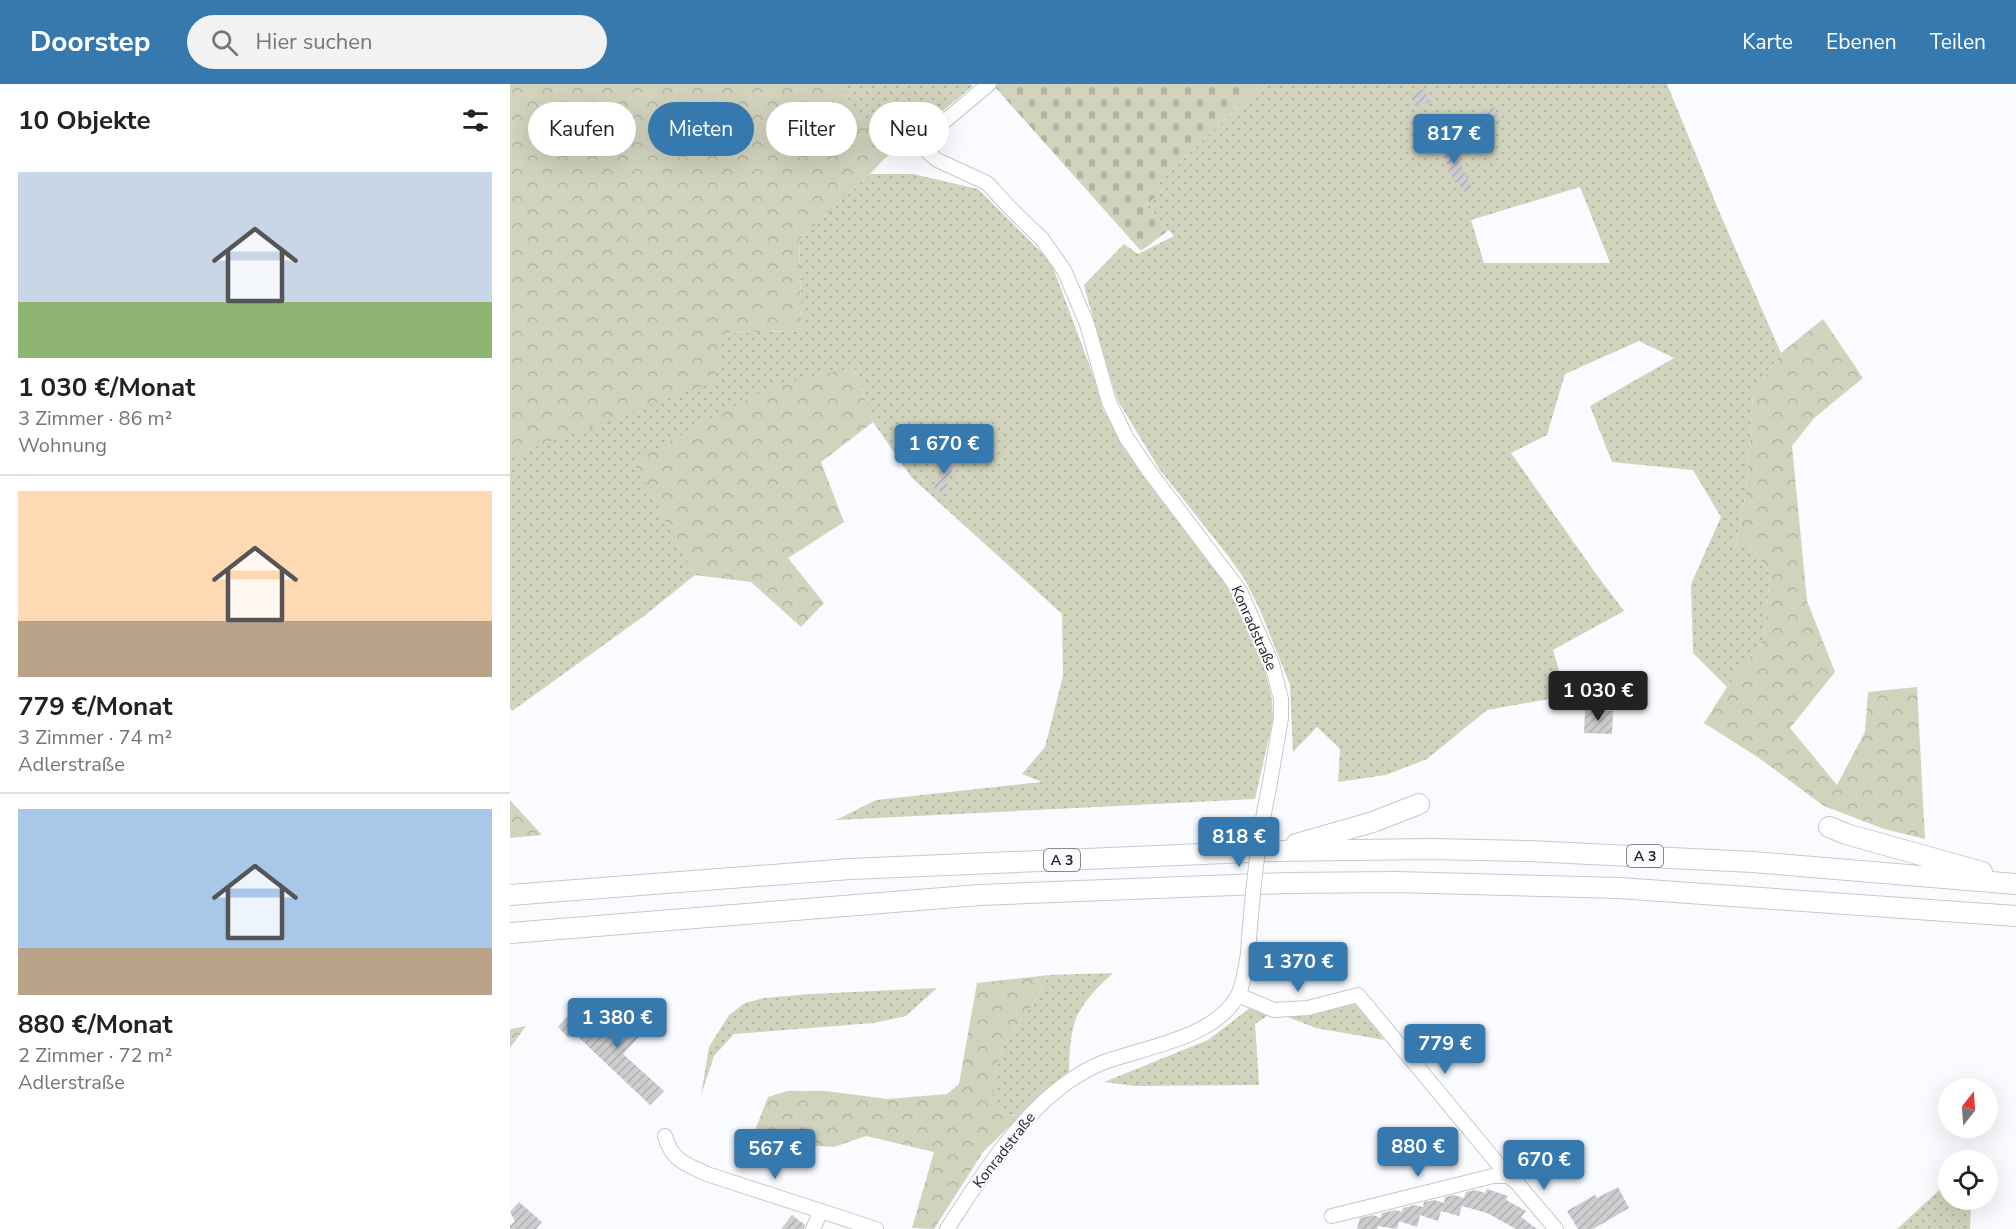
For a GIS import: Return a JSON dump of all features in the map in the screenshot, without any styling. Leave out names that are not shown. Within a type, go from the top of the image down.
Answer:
[{"type":"highway","points":[[1274,851],[1373,822],[1419,804]]},
{"type":"highway","points":[[1829,827],[1862,839],[2016,883]]},
{"type":"highway","name":"A 3","points":[[510,895],[850,869],[1274,851],[1431,849],[1754,862],[2016,883]]},
{"type":"highway","name":"A 3","points":[[510,933],[980,895],[1287,883],[1396,882],[1619,888],[2016,916]]},
{"type":"street","name":"Konradstraße","points":[[947,1229],[991,1163],[1021,1125],[1061,1087],[1081,1073],[1103,1062],[1195,1032],[1218,1019],[1238,995],[1244,979],[1248,952],[1257,849],[1281,718],[1281,699],[1272,664],[1240,591],[1126,437],[1109,402],[1087,324],[1064,270],[1048,247],[987,183],[937,160],[924,149],[927,136],[988,84]]},
{"type":"street","points":[[1238,995],[1275,1010],[1308,1008],[1358,995],[1508,1176],[1517,1183],[1556,1229]]},
{"type":"street","points":[[665,1136],[669,1150],[681,1161],[707,1174],[876,1229]]},
{"type":"street","points":[[1332,1216],[1493,1176],[1508,1176]]},
{"type":"street","points":[[813,1229],[821,1211]]},
{"type":"green space","points":[[510,84],[839,84],[850,102],[766,102],[766,156],[857,156],[857,114],[869,134],[869,156],[882,156],[884,159],[799,240],[802,331],[719,333],[717,381],[510,457]]},
{"type":"green space","points":[[839,84],[971,84],[973,86],[949,106],[949,102],[869,102],[869,134],[857,114],[857,102],[850,102]]},
{"type":"green space","points":[[997,84],[1261,84],[1155,187],[1161,192],[1146,205],[1169,230],[1141,251],[994,86]]},
{"type":"green space","points":[[1261,84],[1667,84],[1781,353],[1753,395],[1746,492],[1735,548],[1750,545],[1770,574],[1764,639],[1727,687],[1693,653],[1691,584],[1721,517],[1693,470],[1612,462],[1590,406],[1674,358],[1639,341],[1565,374],[1547,435],[1511,453],[1624,611],[1553,650],[1566,696],[1487,710],[1427,759],[1386,775],[1338,782],[1340,749],[1317,727],[1293,752],[1290,685],[1260,610],[1245,580],[1160,470],[1118,401],[1084,285],[1124,244],[1138,254],[1174,236],[1146,205],[1161,192],[1155,187]],"holes":[[[1580,187],[1610,263],[1484,263],[1471,220]]]},
{"type":"green space","points":[[870,174],[913,174],[978,189],[1051,262],[1098,388],[1103,410],[1145,478],[1235,594],[1262,658],[1272,699],[1273,720],[1255,799],[836,820],[876,800],[1042,782],[1022,774],[1045,747],[1063,676],[1062,614],[912,478],[873,422],[854,367],[634,461],[695,575],[644,616],[512,711],[510,708],[510,457],[540,445],[718,333],[802,331],[799,240]]},
{"type":"green space","points":[[1823,319],[1863,378],[1814,418],[1792,446],[1807,601],[1835,672],[1790,728],[1837,785],[1865,732],[1868,692],[1917,687],[1925,839],[1884,829],[1824,806],[1759,758],[1704,723],[1727,687],[1764,639],[1770,574],[1750,545],[1735,549],[1746,492],[1753,395],[1781,353]]},
{"type":"green space","points":[[854,367],[873,422],[821,462],[844,522],[788,558],[824,603],[801,627],[751,582],[695,575],[633,461],[770,387]]},
{"type":"green space","points":[[510,800],[542,835],[510,838]]},
{"type":"green space","points":[[1113,973],[1097,988],[1076,1018],[1071,1039],[1069,1076],[1020,1116],[1006,1115],[992,1106],[994,1074],[1005,1042],[1033,1004],[1049,975]]},
{"type":"green space","points":[[1049,975],[1033,1004],[1005,1042],[994,1074],[993,1106],[1006,1115],[1020,1116],[983,1152],[934,1229],[912,1228],[934,1152],[866,1136],[834,1147],[799,1145],[755,1130],[768,1097],[787,1091],[826,1091],[887,1099],[947,1094],[959,1084],[977,983]]},
{"type":"green space","points":[[937,988],[906,1016],[874,1023],[734,1034],[714,1056],[701,1095],[709,1047],[729,1015],[745,1003],[764,998],[810,994]]},
{"type":"green space","points":[[1342,1004],[1356,1004],[1367,1015],[1384,1040],[1316,1028],[1285,1016]]},
{"type":"green space","points":[[1250,1008],[1270,1014],[1255,1024],[1259,1085],[1135,1086],[1104,1082],[1208,1040]]},
{"type":"green space","points":[[526,1026],[510,1048],[510,1029]]},
{"type":"green space","points":[[1938,1191],[1938,1210],[1971,1210],[1970,1229],[1897,1229]]},
{"type":"building","points":[[1424,89],[1430,102],[1416,107],[1411,94]]},
{"type":"building","points":[[1494,107],[1500,121],[1488,125],[1482,112]]},
{"type":"building","points":[[1449,139],[1472,188],[1464,192],[1458,182],[1455,183],[1437,146]]},
{"type":"building","points":[[945,458],[955,461],[944,493],[934,489]]},
{"type":"building","points":[[1585,710],[1613,711],[1612,734],[1584,733]]},
{"type":"building","points":[[627,1006],[648,1027],[623,1054],[664,1091],[650,1105],[574,1033],[569,1038],[558,1027],[567,1017],[577,1028],[587,1017],[602,1032]]},
{"type":"building","points":[[1618,1187],[1629,1208],[1593,1229],[1578,1229],[1567,1211],[1595,1195],[1597,1198]]},
{"type":"building","points":[[1487,1189],[1508,1196],[1506,1200],[1526,1211],[1521,1217],[1537,1229],[1516,1229],[1487,1213],[1462,1206],[1459,1216],[1441,1211],[1438,1221],[1420,1215],[1417,1227],[1399,1221],[1403,1208],[1415,1205],[1423,1207],[1424,1202],[1434,1200],[1444,1203],[1445,1197],[1454,1195],[1464,1198],[1466,1192],[1475,1190],[1485,1193]]},
{"type":"building","points":[[519,1202],[542,1222],[536,1229],[510,1229],[515,1221],[510,1212]]},
{"type":"building","points":[[1395,1210],[1402,1212],[1397,1229],[1378,1226],[1382,1213]]},
{"type":"building","points":[[792,1215],[805,1225],[804,1229],[781,1229]]},
{"type":"building","points":[[1373,1215],[1381,1218],[1377,1229],[1357,1229],[1360,1218]]}]
